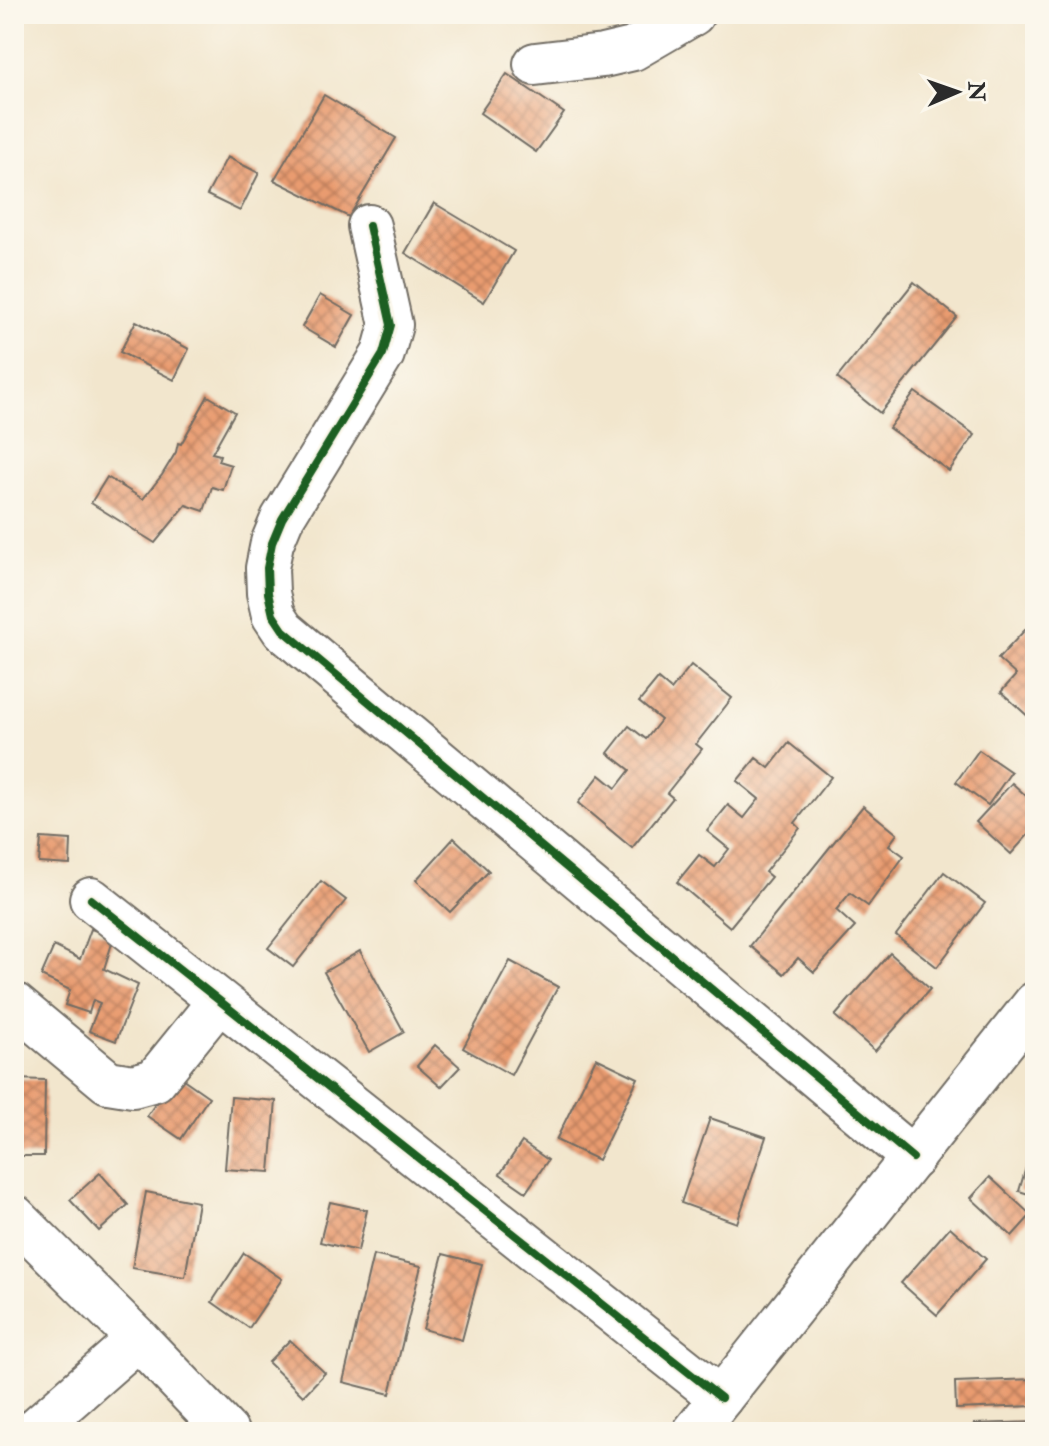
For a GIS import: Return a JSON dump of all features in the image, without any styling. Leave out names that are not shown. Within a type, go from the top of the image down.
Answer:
[{"type":"street","points":[[535,64],[633,49],[693,14]]},
{"type":"street","points":[[369,226],[391,325],[383,354],[282,519],[272,543],[267,568],[273,615],[283,630],[913,1158]]},
{"type":"street","points":[[91,899],[721,1398]]},
{"type":"street","points":[[14,1004],[108,1082],[133,1086],[155,1080],[219,1001]]},
{"type":"street","points":[[694,1432],[1035,1003]]},
{"type":"street","points":[[14,1216],[227,1432]]},
{"type":"street","points":[[32,1432],[138,1339]]},
{"type":"building","points":[[507,74],[564,113],[536,152],[480,113]]},
{"type":"building","points":[[324,95],[396,138],[349,217],[274,180]]},
{"type":"building","points":[[227,157],[259,173],[240,211],[207,195]]},
{"type":"building","points":[[434,203],[514,251],[484,302],[405,253]]},
{"type":"building","points":[[914,282],[957,317],[880,413],[837,378]]},
{"type":"building","points":[[320,295],[354,315],[336,347],[302,327]]},
{"type":"building","points":[[136,321],[189,349],[174,380],[120,352]]},
{"type":"building","points":[[915,392],[975,435],[949,471],[889,428]]},
{"type":"building","points":[[208,396],[235,412],[212,453],[220,455],[218,461],[231,465],[223,490],[212,487],[204,511],[186,505],[155,543],[91,503],[107,477],[143,499],[162,475]]},
{"type":"building","points":[[1035,619],[1035,715],[1031,719],[1001,692],[1016,675],[998,659]]},
{"type":"building","points":[[691,665],[732,698],[696,744],[702,749],[667,793],[673,798],[632,848],[578,803],[600,775],[616,788],[630,770],[608,753],[629,726],[646,739],[661,720],[639,702],[658,679],[671,690]]},
{"type":"building","points":[[789,743],[831,777],[795,823],[800,828],[765,872],[771,877],[730,927],[677,882],[699,855],[715,867],[729,849],[707,831],[728,805],[744,818],[759,799],[737,781],[756,758],[769,768]]},
{"type":"building","points":[[979,750],[1011,772],[988,805],[956,782]]},
{"type":"building","points":[[1012,783],[1035,804],[1035,827],[1011,854],[976,822]]},
{"type":"building","points":[[863,806],[897,834],[889,845],[904,856],[868,906],[850,893],[836,910],[855,927],[814,972],[798,958],[784,974],[750,946]]},
{"type":"building","points":[[41,838],[71,840],[70,865],[39,863]]},
{"type":"building","points":[[454,838],[489,871],[450,912],[416,880]]},
{"type":"building","points":[[944,872],[985,903],[937,967],[896,935]]},
{"type":"building","points":[[321,881],[346,900],[293,967],[268,948]]},
{"type":"building","points":[[91,929],[114,937],[104,969],[138,985],[116,1041],[89,1031],[100,1003],[93,1000],[89,1013],[65,1005],[70,990],[41,976],[54,946],[80,959]]},
{"type":"building","points":[[360,951],[404,1032],[369,1052],[324,972]]},
{"type":"building","points":[[890,953],[930,989],[875,1051],[835,1016]]},
{"type":"building","points":[[510,961],[558,987],[511,1075],[463,1048]]},
{"type":"building","points":[[435,1045],[460,1067],[441,1087],[417,1066]]},
{"type":"building","points":[[596,1058],[638,1078],[598,1160],[556,1140]]},
{"type":"building","points":[[176,1074],[209,1097],[181,1139],[147,1116]]},
{"type":"building","points":[[14,1079],[45,1080],[44,1156],[14,1156]]},
{"type":"building","points":[[231,1097],[276,1101],[270,1172],[225,1169]]},
{"type":"building","points":[[710,1118],[766,1137],[737,1223],[681,1203]]},
{"type":"building","points":[[522,1142],[548,1160],[526,1192],[500,1174]]},
{"type":"building","points":[[1030,1154],[1035,1155],[1035,1196],[1019,1191]]},
{"type":"building","points":[[100,1173],[128,1205],[99,1231],[70,1200]]},
{"type":"building","points":[[990,1177],[1031,1215],[1012,1236],[971,1198]]},
{"type":"building","points":[[146,1192],[198,1202],[185,1277],[132,1268]]},
{"type":"building","points":[[330,1202],[367,1210],[358,1251],[320,1242]]},
{"type":"building","points":[[950,1227],[986,1259],[937,1315],[901,1283]]},
{"type":"building","points":[[244,1253],[282,1279],[249,1328],[212,1302]]},
{"type":"building","points":[[443,1254],[482,1264],[462,1340],[423,1329]]},
{"type":"building","points":[[373,1255],[421,1266],[390,1394],[343,1382]]},
{"type":"building","points":[[290,1340],[325,1373],[303,1396],[268,1362]]},
{"type":"building","points":[[1035,1379],[1035,1406],[956,1409],[955,1382]]},
{"type":"building","points":[[1034,1422],[1034,1432],[974,1432],[974,1424]]},
{"type":"cycle path","points":[[369,226],[391,325],[383,354],[282,519],[272,543],[267,568],[273,615],[283,630],[913,1158]]},
{"type":"cycle path","points":[[91,899],[721,1398]]}]
